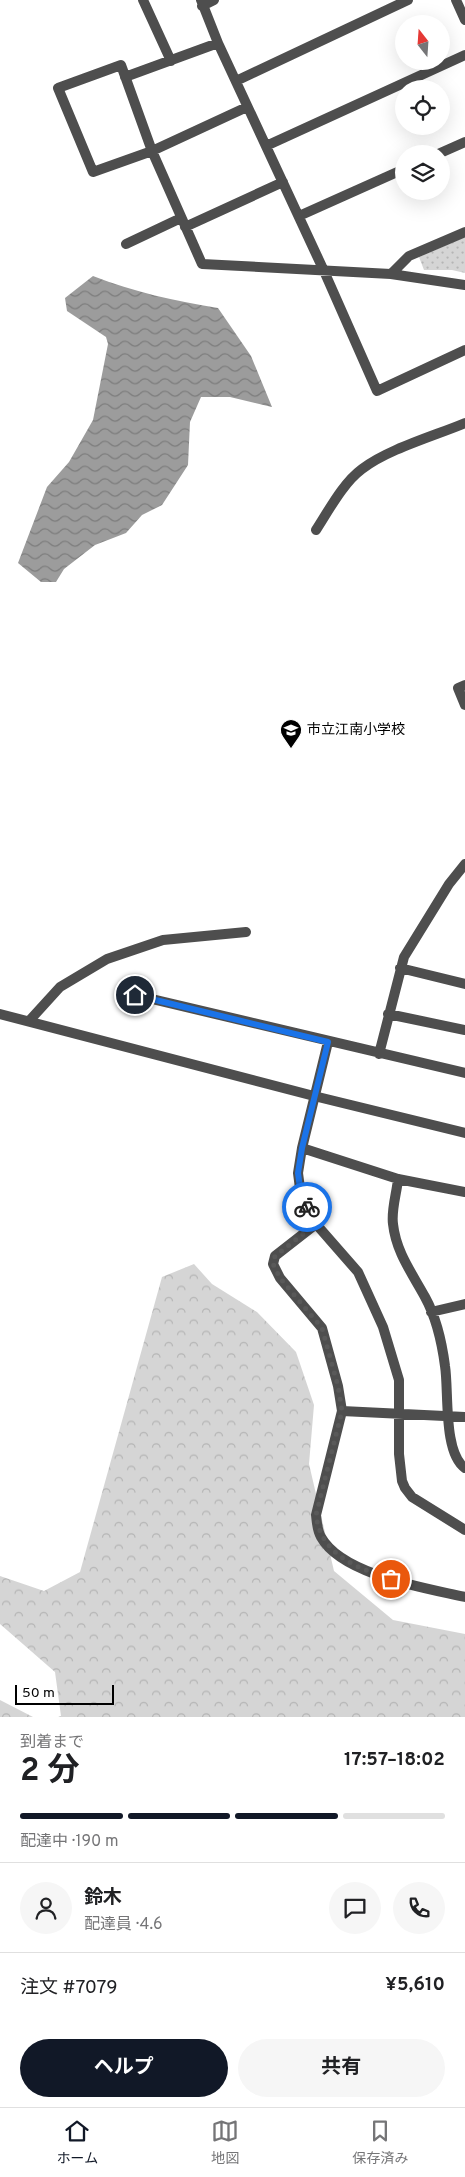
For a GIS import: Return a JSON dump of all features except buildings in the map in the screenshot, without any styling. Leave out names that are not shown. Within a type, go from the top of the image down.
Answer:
[{"type":"street","points":[[142,0],[171,61]]},
{"type":"street","points":[[214,0],[202,3],[218,43],[299,216],[377,392],[465,350]]},
{"type":"street","points":[[236,81],[408,0]]},
{"type":"street","points":[[456,0],[465,20]]},
{"type":"street","points":[[125,77],[218,43]]},
{"type":"street","points":[[266,146],[465,55]]},
{"type":"street","points":[[247,107],[152,151],[93,172],[58,88],[121,65],[152,151],[202,264],[391,274],[465,285]]},
{"type":"street","points":[[450,149],[465,142]]},
{"type":"street","points":[[299,216],[395,173]]},
{"type":"street","points":[[126,244],[282,182]]},
{"type":"street","points":[[391,274],[409,256],[465,232]]},
{"type":"street","points":[[316,530],[333,504],[361,469],[379,458],[465,423]]},
{"type":"street","points":[[465,685],[458,688],[465,705]]},
{"type":"street","points":[[379,1054],[404,956],[449,884],[465,864]]},
{"type":"street","points":[[29,1021],[60,987],[107,959],[163,940],[246,932]]},
{"type":"street","points":[[400,968],[465,984]]},
{"type":"street","points":[[135,995],[465,1073]]},
{"type":"street","points":[[0,1014],[314,1096],[465,1133]]},
{"type":"street","points":[[388,1014],[465,1030]]},
{"type":"street","points":[[328,1042],[302,1148],[298,1173],[301,1196],[316,1224],[358,1272],[384,1326],[400,1380],[400,1466],[405,1488],[412,1497],[465,1530]]},
{"type":"street","points":[[302,1148],[398,1178],[465,1192]]},
{"type":"street","points":[[398,1178],[392,1223],[402,1258],[426,1298],[431,1312],[446,1366],[452,1447],[456,1460],[465,1468]]},
{"type":"street","points":[[316,1224],[275,1256],[273,1264],[280,1278],[322,1328],[338,1386],[342,1411],[316,1515],[317,1529],[322,1539],[335,1553],[365,1570],[404,1584],[465,1596]]},
{"type":"street","points":[[431,1312],[465,1304]]},
{"type":"street","points":[[342,1411],[449,1418],[465,1417]]},
{"type":"green space","points":[[465,237],[465,273],[452,270],[424,270],[419,257]]},
{"type":"green space","points":[[194,1264],[212,1284],[257,1312],[296,1352],[314,1405],[309,1464],[334,1571],[393,1620],[465,1634],[465,1717],[58,1717],[61,1716],[55,1672],[0,1624],[0,1576],[44,1591],[80,1572],[162,1277]]},
{"type":"green space","points":[[0,1700],[33,1717],[0,1717]]},
{"type":"water","points":[[93,276],[155,295],[218,308],[251,356],[272,407],[230,397],[201,397],[190,422],[188,465],[162,505],[142,515],[126,533],[95,545],[64,569],[56,582],[41,582],[18,563],[47,487],[69,462],[93,420],[108,344],[106,337],[67,311],[65,298]]},
{"type":"way so far","points":[[307,1207],[316,1224],[275,1256],[273,1264],[280,1278],[322,1328],[338,1386],[342,1411],[316,1515],[317,1529],[322,1539],[335,1553],[365,1570],[391,1579]]},
{"type":"place","name":"市立江南小学校","points":[[291,749]]},
{"type":"route","points":[[135,995],[328,1042],[302,1148],[298,1173],[301,1196],[307,1207]]}]
